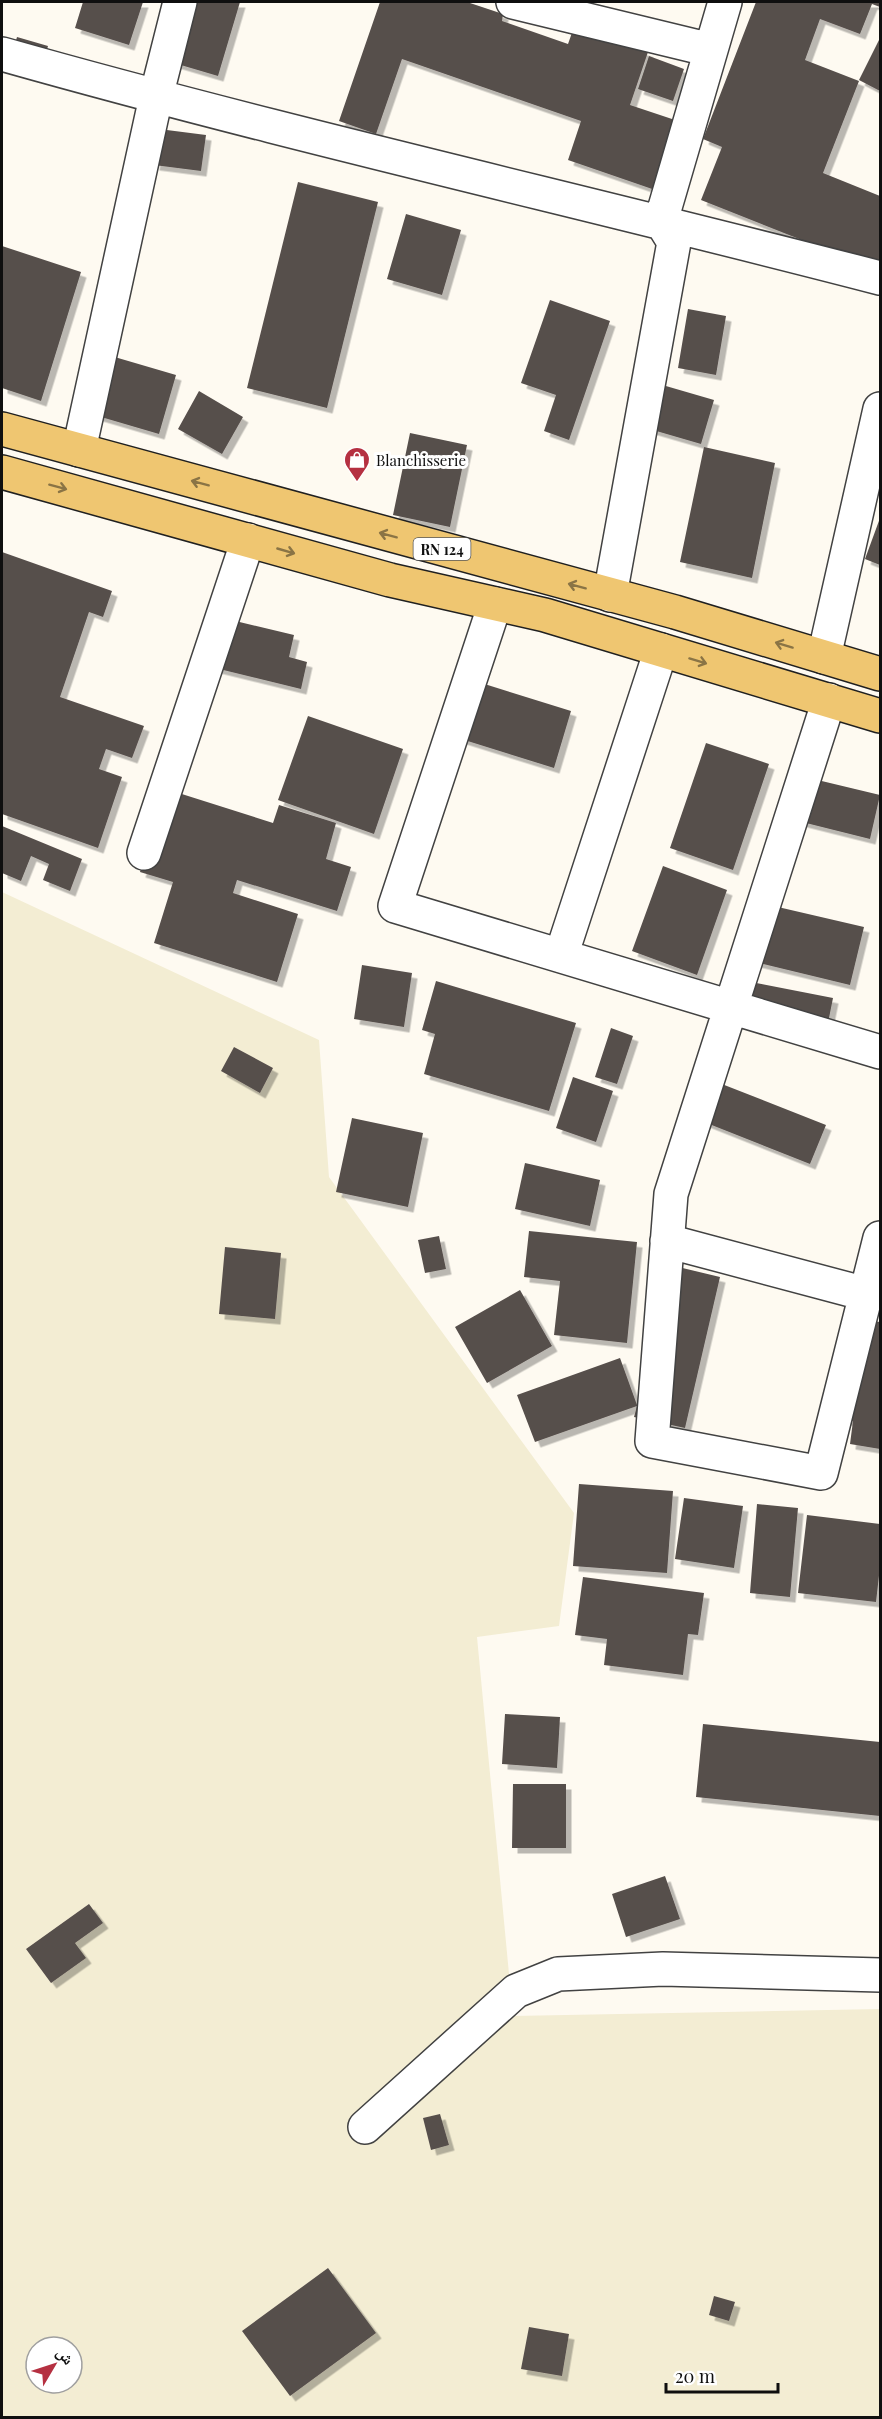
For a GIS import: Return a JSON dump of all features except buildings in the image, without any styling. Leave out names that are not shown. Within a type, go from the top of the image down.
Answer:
[{"type":"main road","name":"RN 124","points":[[2,429],[610,595],[880,674]]},
{"type":"main road","points":[[2,472],[390,580],[545,615],[880,716]]},
{"type":"street","points":[[79,450],[156,97],[180,2]]},
{"type":"street","points":[[513,2],[711,50]]},
{"type":"street","points":[[610,595],[674,242],[661,221],[725,2]]},
{"type":"street","points":[[2,54],[156,97],[661,221],[880,278]]},
{"type":"street","points":[[824,657],[880,410]]},
{"type":"street","points":[[144,853],[248,540]]},
{"type":"street","points":[[495,604],[395,906],[880,1052]]},
{"type":"street","points":[[561,956],[661,650]]},
{"type":"street","points":[[829,700],[670,1194],[652,1441],[820,1473],[880,1238]]},
{"type":"street","points":[[667,1241],[866,1294]]},
{"type":"street","points":[[365,2127],[516,1990],[558,1974],[663,1970],[880,1975]]},
{"type":"shaded area","points":[[2,892],[319,1040],[329,1177],[574,1513],[559,1626],[477,1637],[513,2016],[880,2009],[880,2417],[2,2418]]},
{"type":"place","name":"Blanchisserie","points":[[357,483]]}]
